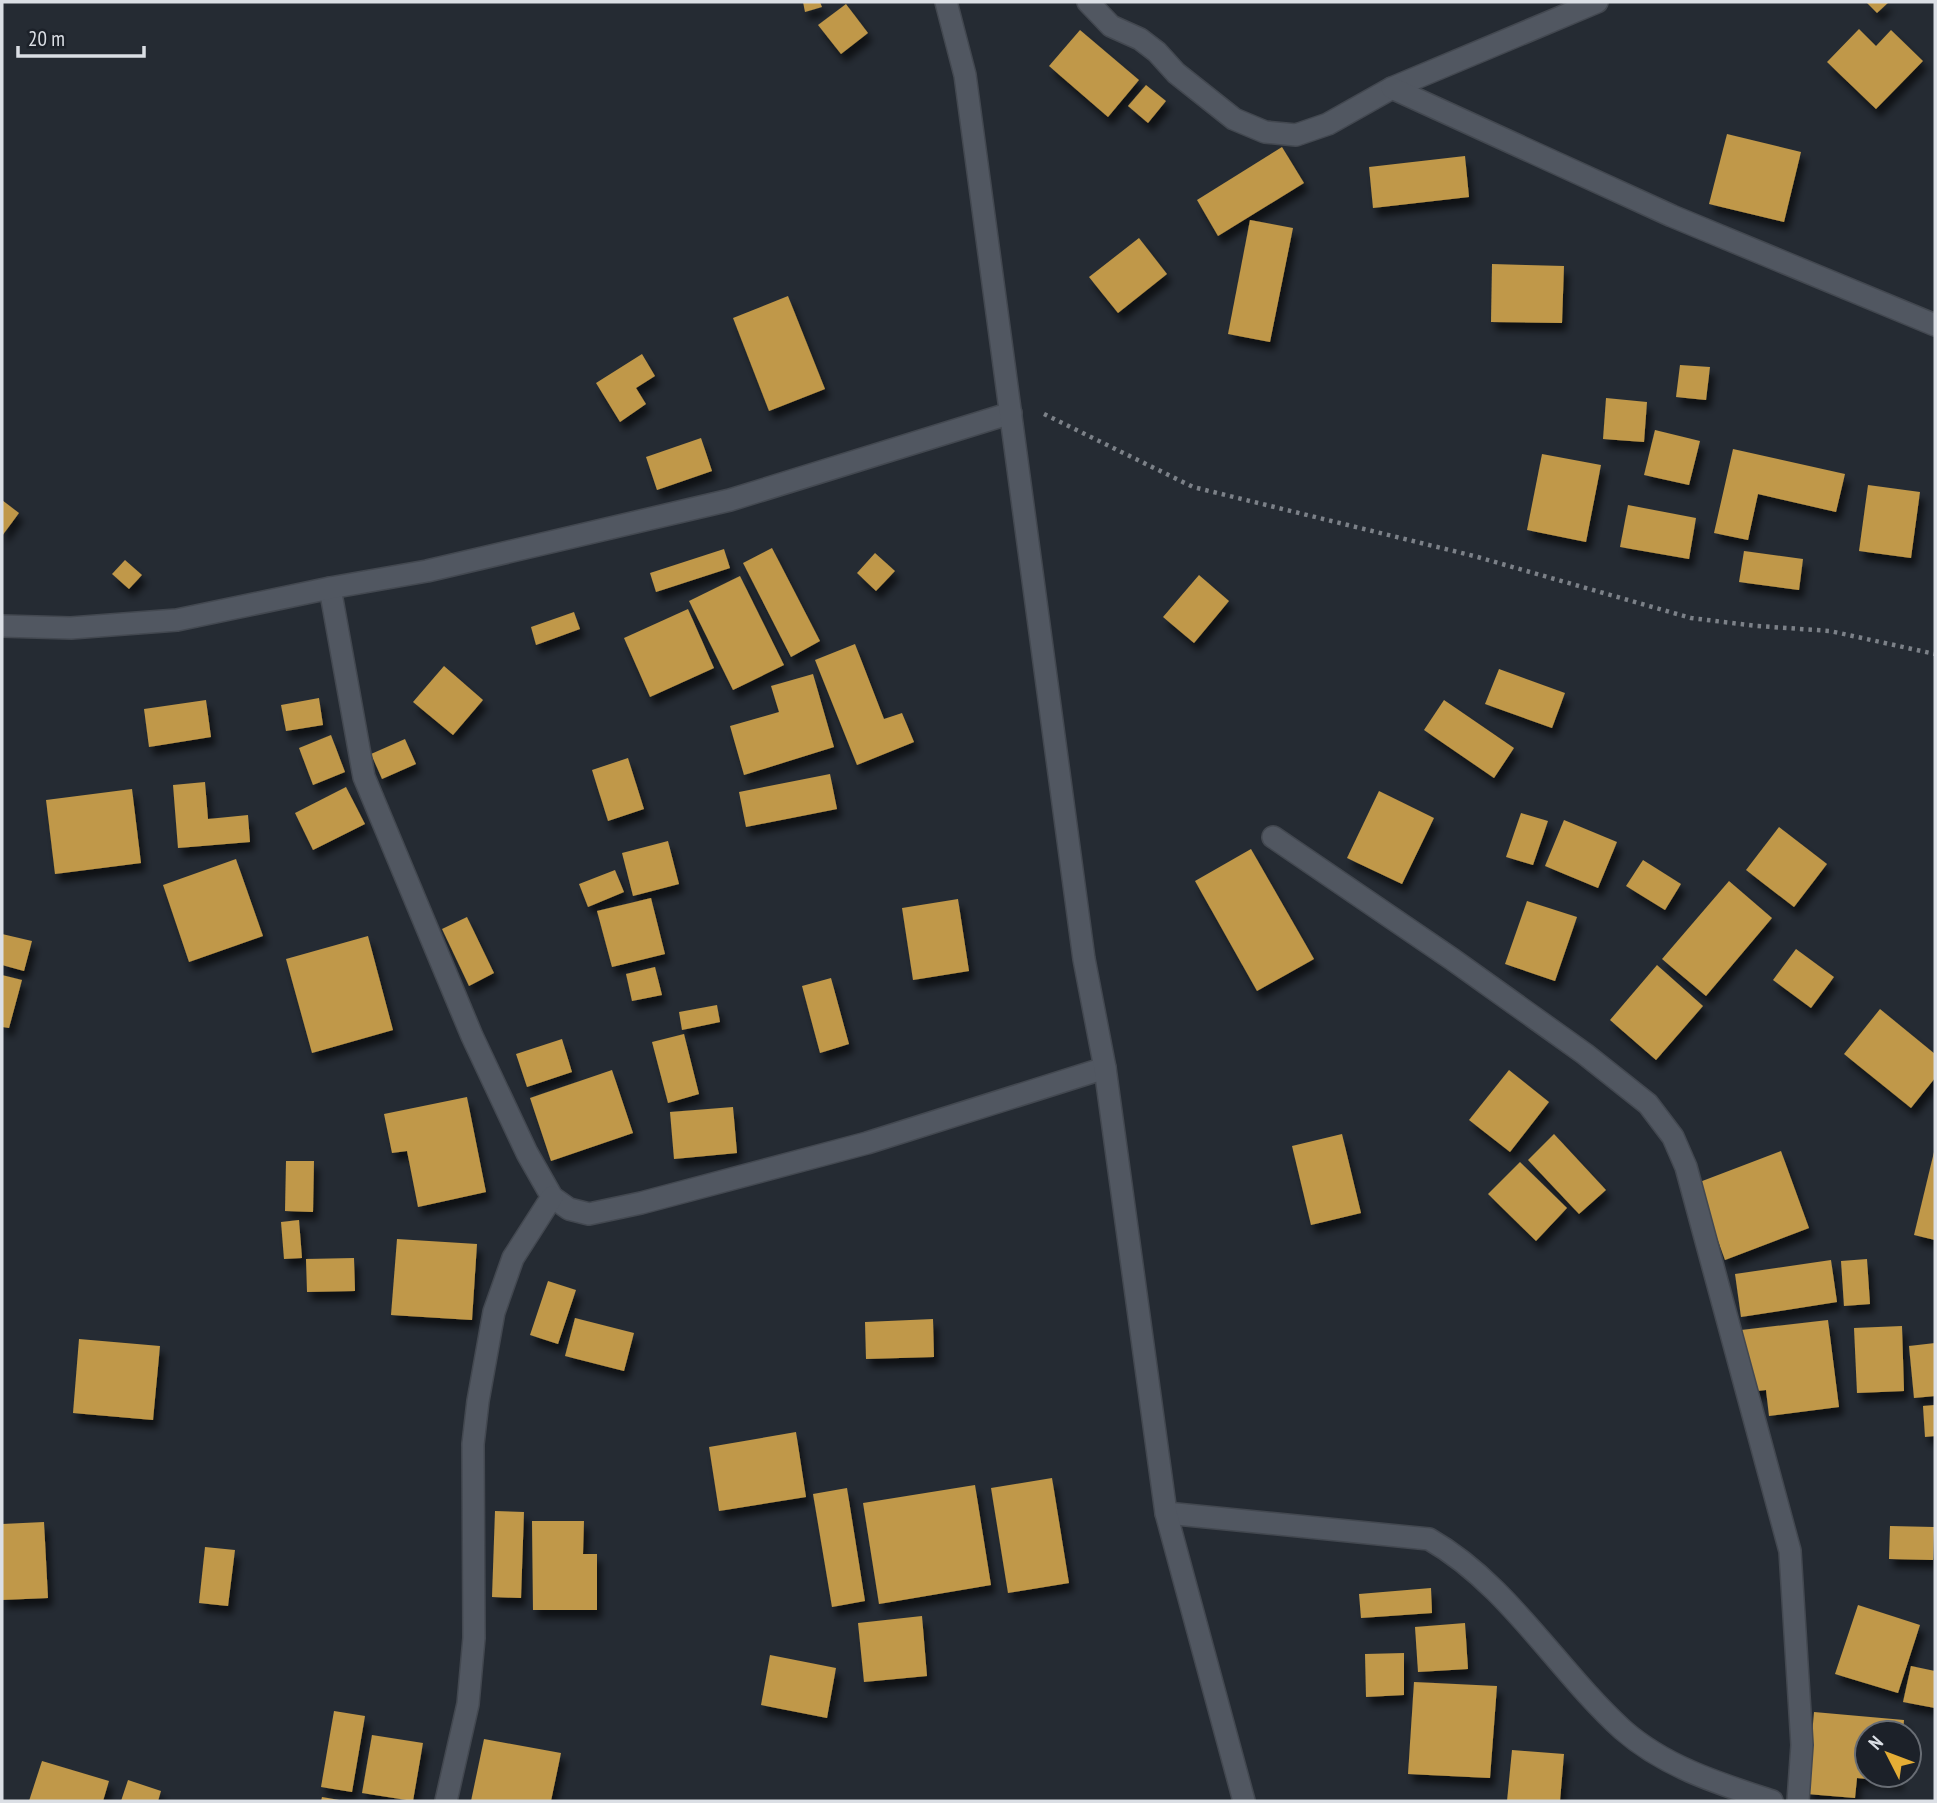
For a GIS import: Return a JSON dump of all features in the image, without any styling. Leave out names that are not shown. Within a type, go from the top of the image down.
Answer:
[{"type":"street","points":[[946,2],[965,75],[1084,959],[1105,1069],[1166,1513],[1244,1801]]},
{"type":"street","points":[[1088,2],[1111,26],[1140,39],[1157,52],[1176,73],[1234,119],[1265,132],[1296,135],[1328,124],[1392,88],[1597,2]]},
{"type":"street","points":[[1392,88],[1672,216],[1935,325]]},
{"type":"street","points":[[3,628],[71,628],[177,620],[427,571],[730,500],[1010,405]]},
{"type":"street","points":[[330,588],[364,777],[472,1036],[527,1153],[552,1197],[569,1209],[589,1214],[641,1203],[867,1143],[1105,1069]]},
{"type":"street","points":[[1273,837],[1585,1054],[1648,1104],[1673,1137],[1686,1167],[1790,1551],[1802,1745],[1798,1801]]},
{"type":"street","points":[[446,1801],[468,1704],[474,1638],[473,1444],[478,1401],[495,1312],[513,1258],[552,1197]]},
{"type":"street","points":[[1166,1513],[1429,1539],[1455,1554],[1481,1579],[1625,1731],[1661,1757],[1703,1778],[1772,1801]]},
{"type":"path","points":[[1010,405],[1193,487],[1474,556],[1691,618],[1830,631],[1935,654]]},
{"type":"building","points":[[803,2],[820,2],[822,7],[805,12]]},
{"type":"building","points":[[1866,2],[1889,2],[1877,13]]},
{"type":"building","points":[[846,4],[868,33],[841,54],[818,25]]},
{"type":"building","points":[[1859,29],[1876,46],[1891,30],[1923,61],[1876,109],[1827,62]]},
{"type":"building","points":[[1080,30],[1139,80],[1108,117],[1049,66]]},
{"type":"building","points":[[1146,85],[1166,101],[1148,123],[1128,106]]},
{"type":"building","points":[[1727,134],[1801,152],[1784,222],[1709,204]]},
{"type":"building","points":[[1282,147],[1304,183],[1218,236],[1197,200]]},
{"type":"building","points":[[1465,156],[1469,197],[1373,208],[1369,167]]},
{"type":"building","points":[[1250,220],[1293,228],[1270,342],[1228,334]]},
{"type":"building","points":[[1139,238],[1167,274],[1118,313],[1089,277]]},
{"type":"building","points":[[1492,264],[1564,266],[1562,323],[1491,322]]},
{"type":"building","points":[[788,296],[825,389],[769,411],[733,318]]},
{"type":"building","points":[[642,354],[655,376],[636,388],[646,404],[620,422],[596,383]]},
{"type":"building","points":[[1680,365],[1710,367],[1706,400],[1676,397]]},
{"type":"building","points":[[1606,398],[1647,402],[1644,442],[1603,439]]},
{"type":"building","points":[[1655,430],[1700,441],[1689,485],[1644,475]]},
{"type":"building","points":[[701,438],[712,471],[657,490],[646,457]]},
{"type":"building","points":[[1733,449],[1845,474],[1836,512],[1758,494],[1748,540],[1714,533]]},
{"type":"building","points":[[1542,454],[1601,465],[1586,542],[1527,530]]},
{"type":"building","points":[[1868,485],[1920,492],[1911,558],[1859,551]]},
{"type":"building","points":[[2,500],[19,513],[2,536]]},
{"type":"building","points":[[1628,505],[1696,518],[1689,559],[1620,547]]},
{"type":"building","points":[[772,548],[820,641],[791,657],[743,563]]},
{"type":"building","points":[[724,549],[730,568],[656,592],[650,573]]},
{"type":"building","points":[[1744,551],[1803,559],[1799,590],[1739,582]]},
{"type":"building","points":[[875,553],[895,571],[876,591],[857,573]]},
{"type":"building","points":[[125,560],[142,575],[129,589],[112,574]]},
{"type":"building","points":[[1199,575],[1229,601],[1194,643],[1163,617]]},
{"type":"building","points":[[740,576],[784,665],[733,690],[689,601]]},
{"type":"building","points":[[688,609],[714,668],[650,697],[624,638]]},
{"type":"building","points":[[574,612],[580,629],[536,645],[531,627]]},
{"type":"building","points":[[855,644],[884,719],[902,713],[914,742],[857,765],[815,660]]},
{"type":"building","points":[[444,666],[483,700],[453,735],[413,702]]},
{"type":"building","points":[[1499,669],[1565,693],[1552,728],[1485,704]]},
{"type":"building","points":[[813,674],[834,747],[744,775],[730,726],[779,712],[771,686]]},
{"type":"building","points":[[319,698],[323,725],[286,731],[281,705]]},
{"type":"building","points":[[206,700],[211,737],[149,747],[144,709]]},
{"type":"building","points":[[1444,700],[1514,748],[1494,778],[1424,730]]},
{"type":"building","points":[[331,735],[345,772],[313,785],[299,748]]},
{"type":"building","points":[[405,739],[416,764],[382,779],[371,754]]},
{"type":"building","points":[[628,758],[644,809],[608,821],[592,770]]},
{"type":"building","points":[[830,774],[837,809],[746,827],[739,792]]},
{"type":"building","points":[[205,782],[208,819],[248,815],[250,842],[178,848],[173,785]]},
{"type":"building","points":[[346,787],[365,824],[313,850],[295,813]]},
{"type":"building","points":[[132,789],[141,863],[55,874],[46,800]]},
{"type":"building","points":[[1379,791],[1434,818],[1402,884],[1347,858]]},
{"type":"building","points":[[1521,813],[1548,821],[1533,865],[1506,857]]},
{"type":"building","points":[[1564,820],[1617,842],[1598,888],[1545,866]]},
{"type":"building","points":[[1779,827],[1827,864],[1794,907],[1746,870]]},
{"type":"building","points":[[668,841],[679,884],[633,896],[622,853]]},
{"type":"building","points":[[1251,849],[1314,959],[1257,991],[1195,881]]},
{"type":"building","points":[[236,859],[263,936],[189,962],[163,885]]},
{"type":"building","points":[[1643,860],[1681,884],[1665,910],[1626,886]]},
{"type":"building","points":[[615,870],[624,892],[588,907],[579,884]]},
{"type":"building","points":[[1729,881],[1772,918],[1706,996],[1662,959]]},
{"type":"building","points":[[651,898],[665,954],[612,967],[597,911]]},
{"type":"building","points":[[958,899],[969,971],[913,980],[902,908]]},
{"type":"building","points":[[1527,901],[1577,917],[1555,981],[1505,964]]},
{"type":"building","points":[[467,917],[494,973],[469,986],[442,929]]},
{"type":"building","points":[[2,934],[32,941],[24,971],[2,965]]},
{"type":"building","points":[[368,936],[393,1030],[312,1053],[286,959]]},
{"type":"building","points":[[1796,949],[1834,977],[1811,1008],[1773,980]]},
{"type":"building","points":[[1657,965],[1703,1006],[1656,1060],[1610,1020]]},
{"type":"building","points":[[655,967],[662,995],[632,1001],[626,974]]},
{"type":"building","points":[[2,975],[22,980],[9,1028],[2,1027]]},
{"type":"building","points":[[831,978],[849,1044],[820,1053],[802,986]]},
{"type":"building","points":[[717,1005],[720,1022],[682,1030],[679,1012]]},
{"type":"building","points":[[1880,1009],[1935,1054],[1935,1078],[1911,1108],[1844,1054]]},
{"type":"building","points":[[684,1034],[699,1094],[668,1103],[652,1042]]},
{"type":"building","points":[[562,1039],[572,1072],[527,1087],[516,1054]]},
{"type":"building","points":[[612,1070],[633,1133],[551,1161],[530,1098]]},
{"type":"building","points":[[1509,1070],[1549,1102],[1510,1152],[1469,1120]]},
{"type":"building","points":[[467,1097],[486,1192],[418,1207],[407,1151],[392,1153],[384,1114]]},
{"type":"building","points":[[733,1107],[737,1153],[674,1159],[670,1112]]},
{"type":"building","points":[[1342,1134],[1361,1213],[1311,1225],[1292,1146]]},
{"type":"building","points":[[1554,1134],[1606,1190],[1579,1214],[1528,1160]]},
{"type":"building","points":[[1781,1151],[1809,1228],[1725,1260],[1697,1183]]},
{"type":"building","points":[[1935,1152],[1935,1240],[1914,1235]]},
{"type":"building","points":[[286,1161],[314,1161],[313,1212],[285,1211]]},
{"type":"building","points":[[1520,1162],[1567,1208],[1536,1241],[1488,1194]]},
{"type":"building","points":[[299,1220],[302,1258],[284,1259],[281,1222]]},
{"type":"building","points":[[397,1239],[477,1244],[472,1320],[391,1315]]},
{"type":"building","points":[[354,1258],[355,1291],[307,1292],[306,1259]]},
{"type":"building","points":[[1867,1259],[1870,1304],[1844,1306],[1841,1261]]},
{"type":"building","points":[[1831,1260],[1837,1302],[1741,1317],[1735,1274]]},
{"type":"building","points":[[548,1281],[576,1290],[558,1344],[530,1335]]},
{"type":"building","points":[[575,1318],[634,1333],[624,1371],[565,1356]]},
{"type":"building","points":[[933,1319],[934,1357],[866,1359],[865,1322]]},
{"type":"building","points":[[1828,1320],[1839,1407],[1769,1416],[1766,1390],[1748,1392],[1741,1330]]},
{"type":"building","points":[[1902,1326],[1904,1391],[1857,1393],[1854,1328]]},
{"type":"building","points":[[79,1339],[160,1346],[153,1420],[73,1413]]},
{"type":"building","points":[[1935,1343],[1935,1396],[1914,1398],[1909,1346]]},
{"type":"building","points":[[1935,1405],[1935,1436],[1925,1437],[1923,1406]]},
{"type":"building","points":[[796,1432],[806,1497],[719,1511],[709,1447]]},
{"type":"building","points":[[1052,1478],[1069,1583],[1008,1593],[991,1488]]},
{"type":"building","points":[[975,1485],[991,1585],[879,1604],[863,1503]]},
{"type":"building","points":[[847,1488],[865,1601],[832,1607],[813,1494]]},
{"type":"building","points":[[495,1511],[524,1512],[521,1598],[492,1597]]},
{"type":"building","points":[[532,1521],[584,1521],[583,1554],[597,1554],[597,1610],[533,1610]]},
{"type":"building","points":[[44,1522],[48,1598],[2,1600],[2,1524]]},
{"type":"building","points":[[1890,1526],[1934,1527],[1933,1560],[1889,1559]]},
{"type":"building","points":[[205,1547],[235,1550],[228,1606],[199,1603]]},
{"type":"building","points":[[1431,1588],[1432,1613],[1361,1618],[1359,1594]]},
{"type":"building","points":[[1858,1605],[1920,1625],[1898,1693],[1835,1674]]},
{"type":"building","points":[[922,1616],[927,1676],[864,1682],[858,1623]]},
{"type":"building","points":[[1465,1623],[1468,1669],[1418,1672],[1415,1627]]},
{"type":"building","points":[[1404,1653],[1404,1695],[1366,1697],[1365,1654]]},
{"type":"building","points":[[770,1655],[836,1668],[827,1718],[761,1705]]},
{"type":"building","points":[[1911,1666],[1935,1671],[1935,1708],[1903,1702]]},
{"type":"building","points":[[1414,1682],[1497,1686],[1490,1778],[1408,1774]]},
{"type":"building","points":[[334,1711],[365,1716],[352,1792],[321,1787]]},
{"type":"building","points":[[1814,1712],[1893,1719],[1853,1719],[1855,1798],[1807,1794]]},
{"type":"building","points":[[372,1735],[423,1743],[413,1801],[362,1793]]},
{"type":"building","points":[[484,1739],[561,1753],[551,1801],[471,1801]]},
{"type":"building","points":[[1512,1750],[1564,1754],[1560,1801],[1507,1801]]},
{"type":"building","points":[[42,1761],[109,1781],[103,1801],[29,1801]]},
{"type":"building","points":[[128,1780],[161,1791],[158,1801],[121,1801]]},
{"type":"building","points":[[322,1797],[339,1800],[321,1801]]}]
